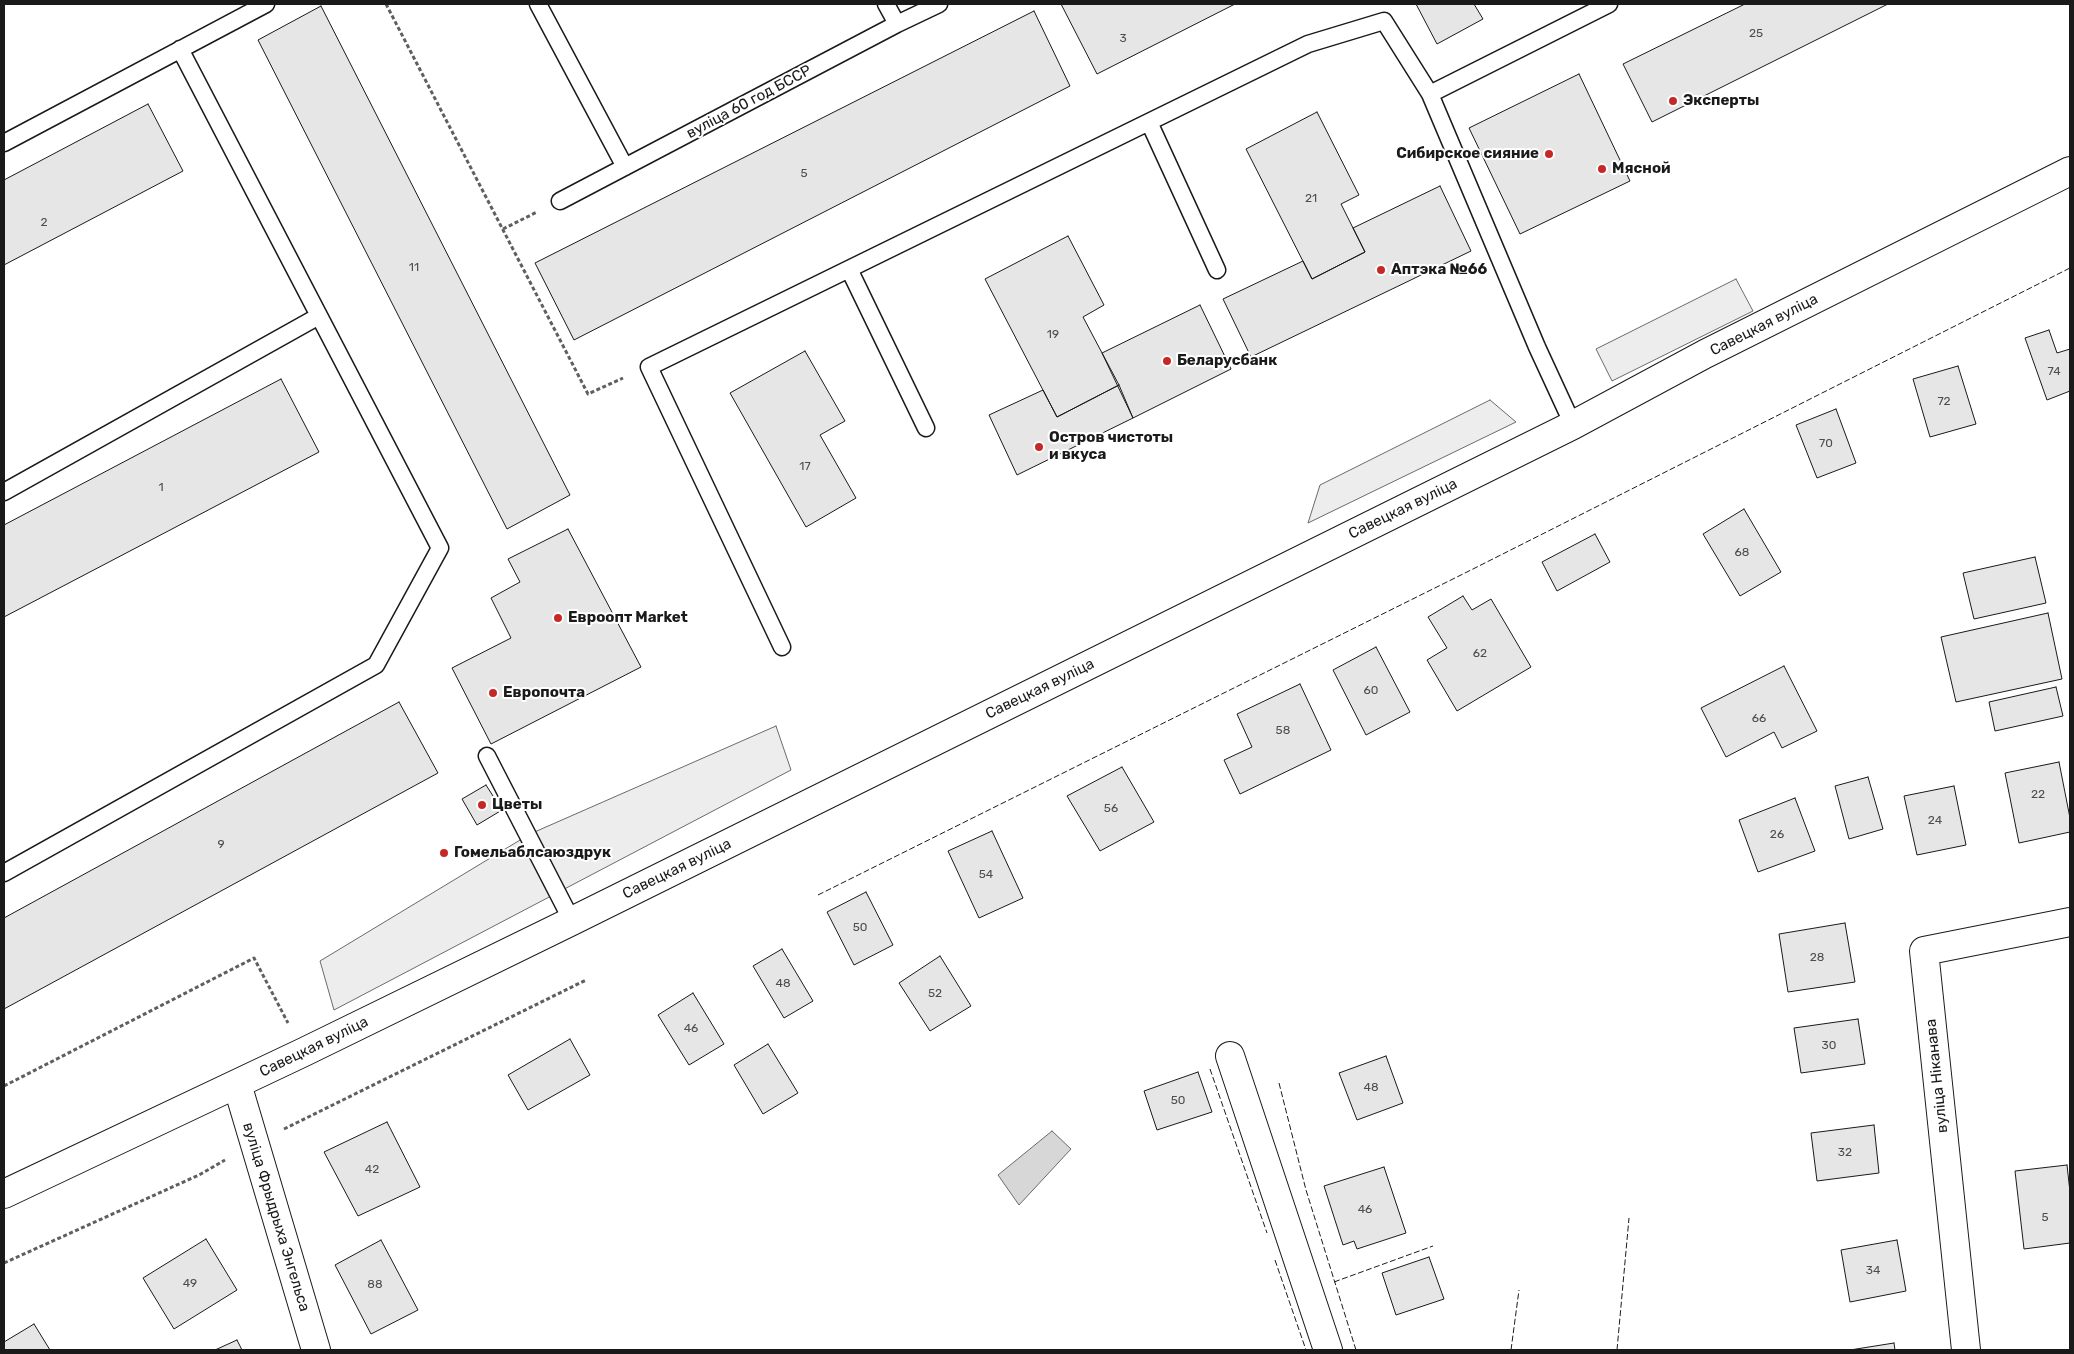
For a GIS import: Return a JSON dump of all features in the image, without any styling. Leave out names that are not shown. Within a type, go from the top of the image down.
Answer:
[{"type":"main road","name":"Савецкая вуліца","points":[[4,1194],[304,1052],[572,921],[1572,425],[1705,354],[2070,171]]},
{"type":"main road","name":"вуліца Ніканава","points":[[1966,1350],[1924,951],[2070,922]]},
{"type":"main road","points":[[1230,1056],[1328,1350]]},
{"type":"main road","name":"вуліца Фрыдрыха Энгельса","points":[[237,1084],[253,1144],[316,1350]]},
{"type":"lane","points":[[4,143],[266,4]]},
{"type":"lane","points":[[538,4],[625,168]]},
{"type":"lane","points":[[886,4],[897,24]]},
{"type":"lane","name":"вуліца 60 год БССР","points":[[560,201],[897,24],[939,4]]},
{"type":"lane","points":[[1430,94],[1609,4]]},
{"type":"lane","points":[[782,647],[649,367],[1308,44],[1384,21],[1430,94],[1572,425]]},
{"type":"lane","points":[[4,874],[376,665],[440,548],[180,49]]},
{"type":"lane","points":[[1148,122],[1217,270]]},
{"type":"lane","points":[[849,269],[926,428]]},
{"type":"lane","points":[[4,492],[319,316]]},
{"type":"lane","points":[[487,756],[572,921]]},
{"type":"path","points":[[386,4],[588,394],[649,367]]},
{"type":"path","points":[[503,229],[560,201]]},
{"type":"path","points":[[4,1086],[254,958],[304,1052]]},
{"type":"path","points":[[4,1263],[199,1175],[253,1144],[586,980]]},
{"type":"shaded area","points":[[1736,279],[1753,311],[1612,381],[1596,349]]},
{"type":"shaded area","points":[[1490,400],[1516,422],[1308,523],[1320,485]]},
{"type":"shaded area","points":[[776,726],[791,770],[334,1010],[320,961],[530,834]]},
{"type":"shaded area","points":[[1052,1131],[1071,1149],[1019,1205],[998,1175]]},
{"type":"building","points":[[1061,4],[1235,4],[1097,74]]},
{"type":"building","points":[[1416,4],[1474,4],[1483,19],[1437,44]]},
{"type":"building","points":[[1745,4],[1888,4],[1652,122],[1623,64]]},
{"type":"building","points":[[321,6],[570,495],[507,529],[258,40]]},
{"type":"building","points":[[1034,11],[1070,86],[574,340],[535,263]]},
{"type":"building","name":"Сибирское сияние","points":[[1579,74],[1630,181],[1520,234],[1469,128]]},
{"type":"building","points":[[148,104],[183,171],[4,265],[4,180]]},
{"type":"building","points":[[1317,112],[1359,195],[1341,204],[1365,252],[1312,279],[1246,149]]},
{"type":"building","name":"Аптэка №66","points":[[1440,186],[1471,251],[1251,357],[1223,299],[1303,261],[1312,279],[1365,252],[1353,228]]},
{"type":"building","points":[[1068,236],[1104,305],[1083,317],[1119,385],[1057,417],[985,279]]},
{"type":"building","name":"Беларусбанк","points":[[1200,305],[1231,369],[1133,418],[1102,353]]},
{"type":"building","points":[[2049,330],[2057,353],[2070,349],[2070,391],[2047,400],[2025,338]]},
{"type":"building","points":[[805,351],[845,421],[820,435],[856,498],[806,527],[730,393]]},
{"type":"building","points":[[1958,366],[1976,424],[1930,437],[1913,379]]},
{"type":"building","points":[[281,379],[319,452],[4,617],[4,525]]},
{"type":"building","name":"Остров чистоты и вкуса","points":[[1119,385],[1133,418],[1017,475],[989,415],[1043,390],[1057,417]]},
{"type":"building","points":[[1836,409],[1856,463],[1817,478],[1796,425]]},
{"type":"building","points":[[1744,509],[1781,572],[1740,596],[1703,534]]},
{"type":"building","name":"Евроопт Market","points":[[568,529],[641,667],[491,744],[452,668],[511,638],[491,598],[520,582],[508,559]]},
{"type":"building","points":[[1595,534],[1610,562],[1557,591],[1542,562]]},
{"type":"building","points":[[2035,557],[2046,603],[1974,619],[1963,573]]},
{"type":"building","points":[[1463,596],[1472,610],[1491,599],[1531,667],[1457,711],[1427,660],[1447,648],[1428,617]]},
{"type":"building","points":[[2048,613],[2062,679],[1956,702],[1941,637]]},
{"type":"building","points":[[1376,647],[1410,712],[1366,735],[1333,670]]},
{"type":"building","points":[[1784,666],[1817,731],[1782,748],[1774,732],[1726,757],[1701,708]]},
{"type":"building","points":[[1300,684],[1331,750],[1240,794],[1224,760],[1252,747],[1237,714]]},
{"type":"building","points":[[2056,687],[2063,716],[1995,731],[1989,702]]},
{"type":"building","points":[[399,702],[438,773],[4,1009],[4,918]]},
{"type":"building","points":[[2059,762],[2070,818],[2070,832],[2019,843],[2005,773]]},
{"type":"building","points":[[1122,767],[1154,822],[1100,851],[1067,796]]},
{"type":"building","points":[[1868,777],[1883,829],[1849,839],[1835,786]]},
{"type":"building","name":"Цветы","points":[[486,785],[502,810],[477,825],[462,799]]},
{"type":"building","points":[[1954,786],[1966,845],[1917,855],[1904,796]]},
{"type":"building","points":[[1795,798],[1815,851],[1758,872],[1739,820]]},
{"type":"building","points":[[992,831],[1023,898],[979,918],[948,851]]},
{"type":"building","points":[[866,892],[893,945],[854,965],[827,912]]},
{"type":"building","points":[[1845,923],[1855,982],[1788,992],[1779,934]]},
{"type":"building","points":[[782,949],[813,1001],[784,1018],[753,966]]},
{"type":"building","points":[[940,956],[971,1006],[930,1031],[899,983]]},
{"type":"building","points":[[693,993],[724,1044],[689,1065],[658,1015]]},
{"type":"building","points":[[1858,1019],[1865,1064],[1801,1073],[1794,1028]]},
{"type":"building","points":[[570,1039],[590,1075],[528,1110],[508,1075]]},
{"type":"building","points":[[768,1044],[798,1093],[763,1114],[734,1065]]},
{"type":"building","points":[[1386,1056],[1403,1103],[1357,1120],[1339,1073]]},
{"type":"building","points":[[1198,1072],[1212,1112],[1157,1130],[1144,1091]]},
{"type":"building","points":[[387,1122],[420,1187],[358,1216],[324,1152]]},
{"type":"building","points":[[1874,1125],[1879,1173],[1817,1181],[1811,1133]]},
{"type":"building","points":[[2067,1165],[2070,1192],[2070,1243],[2024,1249],[2015,1171]]},
{"type":"building","points":[[1384,1167],[1406,1233],[1357,1249],[1354,1241],[1343,1245],[1324,1186]]},
{"type":"building","points":[[206,1239],[237,1290],[174,1329],[143,1278]]},
{"type":"building","points":[[381,1240],[418,1310],[371,1334],[335,1265]]},
{"type":"building","points":[[1897,1240],[1906,1291],[1850,1302],[1841,1250]]},
{"type":"building","points":[[1429,1257],[1444,1299],[1396,1315],[1382,1273]]},
{"type":"building","points":[[34,1324],[50,1350],[4,1350],[4,1342]]},
{"type":"building","points":[[237,1340],[242,1350],[215,1350]]},
{"type":"building","points":[[1894,1343],[1895,1350],[1850,1350]]},
{"type":"fence","points":[[818,895],[1473,569],[2070,268]]},
{"type":"fence","points":[[1210,1069],[1267,1233]]},
{"type":"fence","points":[[1279,1083],[1306,1190],[1356,1350]]},
{"type":"fence","points":[[1617,1350],[1629,1218]]},
{"type":"fence","points":[[1334,1282],[1433,1246]]},
{"type":"fence","points":[[1275,1260],[1306,1350]]},
{"type":"fence","points":[[1511,1350],[1519,1290]]},
{"type":"place","name":"Эксперты","points":[[1673,101]]},
{"type":"place","name":"Сибирское сияние","points":[[1549,154]]},
{"type":"place","name":"Мясной","points":[[1602,169]]},
{"type":"place","name":"Аптэка №66","points":[[1381,270]]},
{"type":"place","name":"Беларусбанк","points":[[1167,361]]},
{"type":"place","name":"Остров чистоты и вкуса","points":[[1039,447]]},
{"type":"place","name":"Евроопт Market","points":[[558,618]]},
{"type":"place","name":"Европочта","points":[[493,693]]},
{"type":"place","name":"Цветы","points":[[482,805]]},
{"type":"place","name":"Гомельаблсаюздрук","points":[[444,853]]}]
